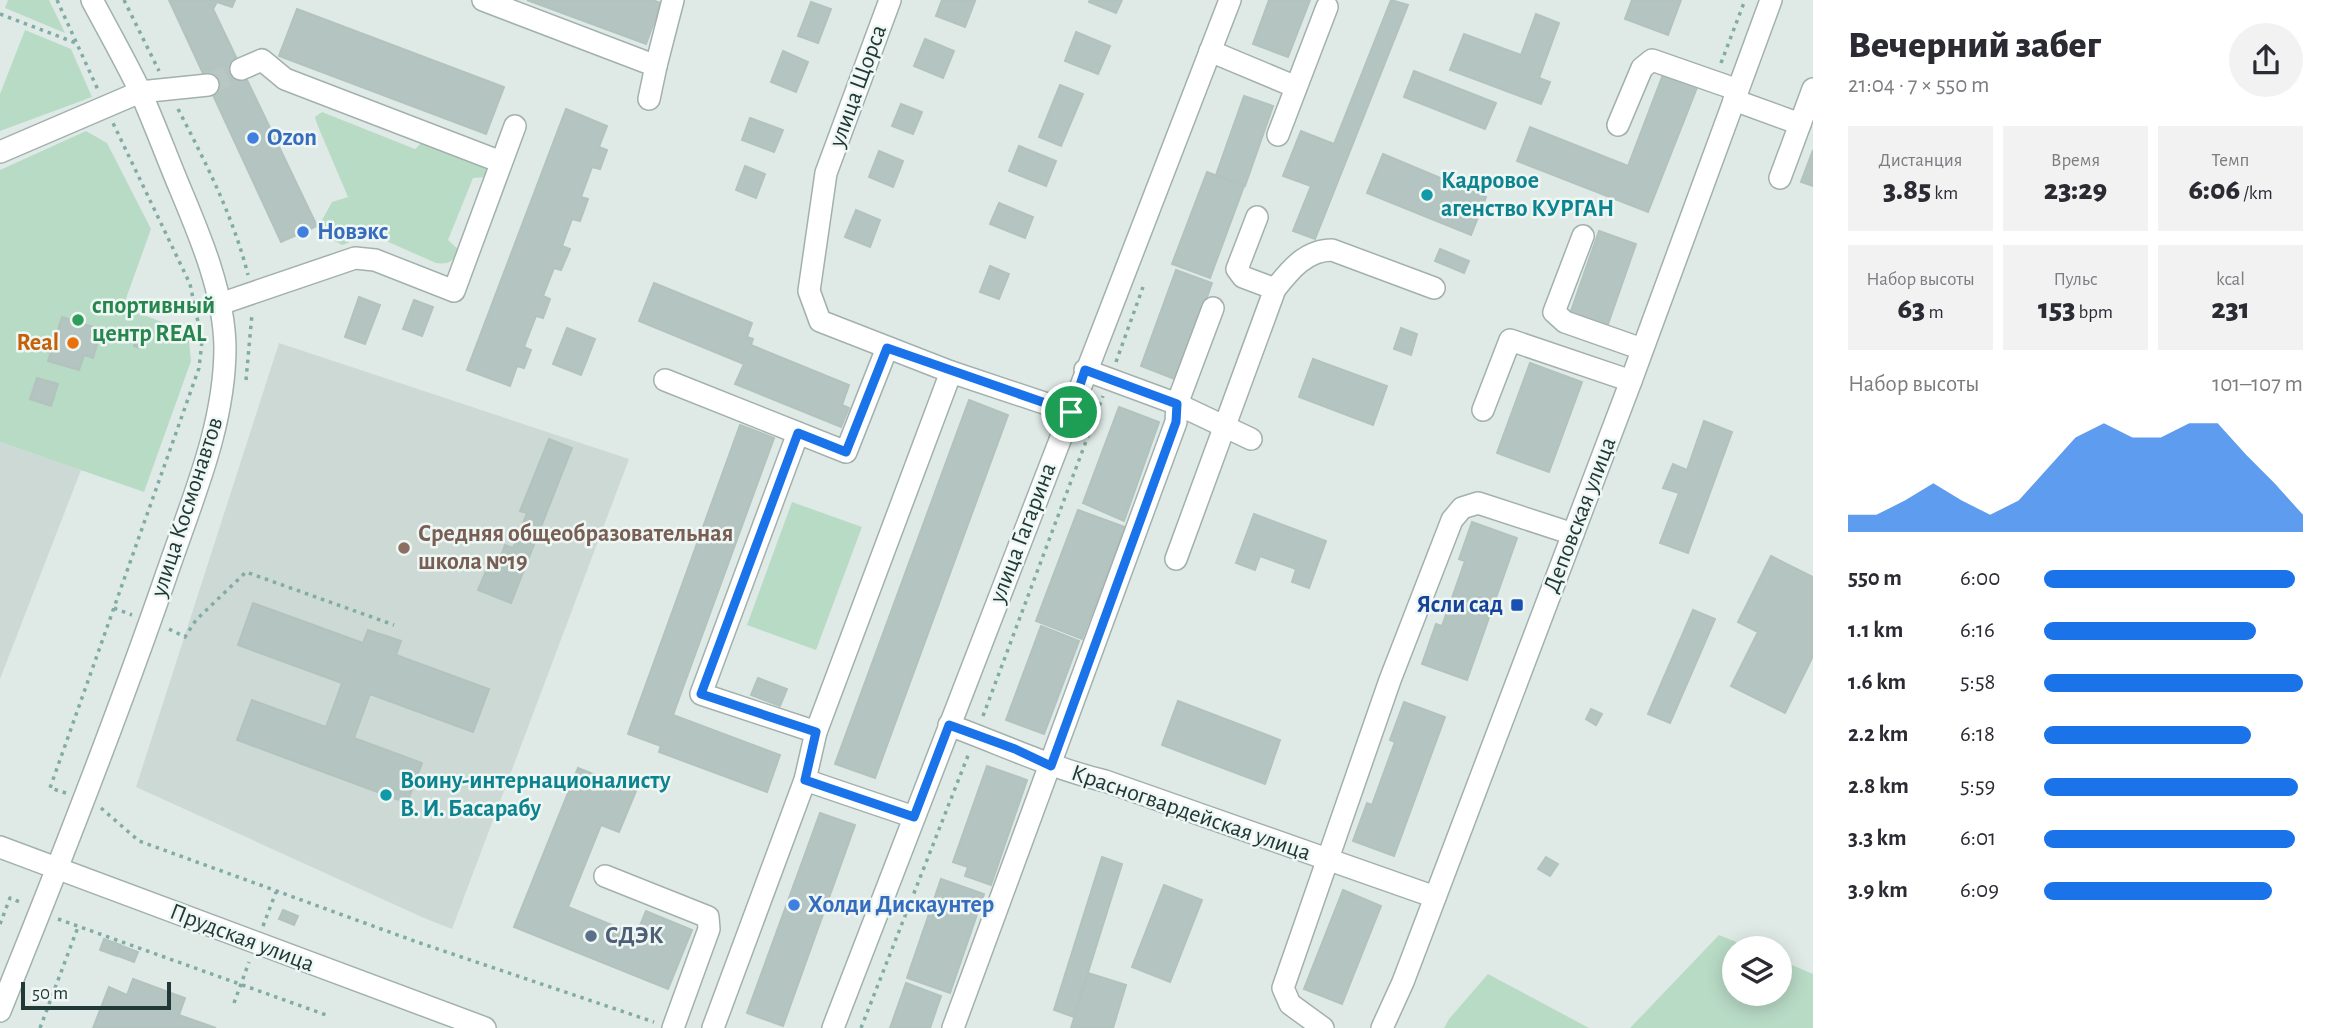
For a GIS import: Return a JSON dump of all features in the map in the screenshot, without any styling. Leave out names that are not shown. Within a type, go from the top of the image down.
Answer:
[{"type":"street","name":"улица Космонавтов","points":[[0,1011],[41,912],[150,621],[218,421],[225,347],[220,304],[188,208],[140,92],[92,0]]},
{"type":"street","points":[[483,0],[656,66]]},
{"type":"street","points":[[649,99],[673,0]]},
{"type":"street","name":"улица Щорса","points":[[890,0],[826,173],[809,291],[820,321],[951,372],[1071,412]]},
{"type":"street","name":"улица Гагарина","points":[[833,1028],[1230,0]]},
{"type":"street","name":"Деповская улица","points":[[1382,1028],[1403,982],[1631,381],[1771,0]]},
{"type":"street","points":[[1278,135],[1327,7]]},
{"type":"street","points":[[1210,51],[1296,87]]},
{"type":"street","points":[[242,69],[262,60],[285,79],[501,162]]},
{"type":"street","points":[[1618,125],[1642,68],[1652,60],[1714,82],[1800,124]]},
{"type":"street","points":[[0,152],[140,92],[208,85]]},
{"type":"street","points":[[1780,178],[1813,89]]},
{"type":"street","points":[[220,304],[355,258],[375,260],[454,291],[515,126]]},
{"type":"street","points":[[1257,218],[1237,269],[1243,277],[1275,289]]},
{"type":"street","points":[[1583,236],[1554,312],[1565,322],[1642,349]]},
{"type":"street","points":[[1177,559],[1275,289],[1294,265],[1319,250],[1332,250],[1434,288]]},
{"type":"street","points":[[953,1028],[1176,422],[1177,404],[1213,307]]},
{"type":"street","points":[[1483,410],[1510,340],[1631,381]]},
{"type":"street","points":[[666,380],[846,452],[887,348]]},
{"type":"street","points":[[1085,370],[1177,404],[1251,439]]},
{"type":"street","points":[[713,1028],[805,780],[816,732],[951,372]]},
{"type":"street","points":[[798,433],[701,694],[816,732]]},
{"type":"street","points":[[1323,1028],[1290,1004],[1283,988],[1390,680],[1452,520],[1462,508],[1478,503],[1573,534]]},
{"type":"street","name":"Красногвардейская улица","points":[[949,725],[1015,749],[1051,766],[1105,782],[1435,897]]},
{"type":"street","points":[[805,780],[914,817]]},
{"type":"street","name":"Прудская улица","points":[[0,847],[485,1028]]},
{"type":"street","points":[[605,876],[708,917],[709,929],[673,1028]]},
{"type":"path","points":[[57,0],[104,106],[190,284],[202,341],[198,368],[50,788],[101,808],[139,841],[417,943],[673,1028]]},
{"type":"path","points":[[124,0],[216,182],[242,251],[252,293],[251,339],[245,387]]},
{"type":"path","points":[[1714,82],[1745,0]]},
{"type":"path","points":[[0,14],[78,44]]},
{"type":"path","points":[[861,1028],[976,735],[1147,277]]},
{"type":"path","points":[[114,608],[185,637],[195,620],[246,572],[394,625]]},
{"type":"path","points":[[0,924],[10,898],[78,927],[329,1016]]},
{"type":"path","points":[[40,1028],[78,927]]},
{"type":"shaded area","name":"Средняя общеобразовательная школа №19","points":[[279,343],[629,459],[452,929],[136,787]]},
{"type":"shaded area","points":[[0,442],[81,470],[0,679]]},
{"type":"green space","points":[[8,0],[49,0],[65,33],[5,8]]},
{"type":"green space","points":[[25,30],[71,49],[92,97],[0,131],[0,94]]},
{"type":"green space","points":[[322,112],[415,149],[422,142],[488,168],[487,177],[473,178],[448,240],[460,251],[453,260],[436,263],[359,229],[348,243],[342,245],[333,240],[322,220],[332,202],[348,197],[317,124],[315,117]]},
{"type":"green space","name":"спортивный центр REAL","points":[[86,131],[107,143],[151,229],[123,307],[188,332],[191,361],[144,492],[0,442],[0,170]]},
{"type":"green space","points":[[792,502],[862,527],[816,650],[747,625]]},
{"type":"green space","points":[[1719,935],[1722,936],[1722,1006],[1792,1006],[1792,965],[1813,974],[1813,1028],[1630,1028]]},
{"type":"green space","points":[[1488,974],[1589,1028],[1444,1028]]},
{"type":"building","points":[[169,0],[235,0],[232,7],[217,2],[213,9],[317,226],[281,242]]},
{"type":"building","points":[[527,0],[652,0],[661,3],[646,44]]},
{"type":"building","points":[[942,0],[975,1],[965,27],[936,16]]},
{"type":"building","points":[[1122,0],[1116,13],[1089,2]]},
{"type":"building","points":[[1269,0],[1310,0],[1288,57],[1253,44]]},
{"type":"building","points":[[1391,0],[1408,5],[1315,239],[1293,231],[1311,186],[1283,176],[1301,131],[1334,144]]},
{"type":"building","points":[[1632,0],[1681,0],[1668,35],[1625,19]]},
{"type":"building","points":[[811,2],[831,9],[818,43],[798,36]]},
{"type":"building","points":[[297,9],[504,87],[486,134],[279,56]]},
{"type":"building","points":[[1536,14],[1559,23],[1539,78],[1550,82],[1541,104],[1450,70],[1464,34],[1521,55]]},
{"type":"building","points":[[1076,32],[1110,46],[1098,74],[1065,61]]},
{"type":"building","points":[[925,39],[954,51],[943,78],[914,66]]},
{"type":"building","points":[[783,51],[808,62],[796,92],[771,82]]},
{"type":"building","points":[[1414,71],[1496,103],[1485,129],[1404,97]]},
{"type":"building","points":[[1664,72],[1698,85],[1648,212],[1517,161],[1530,127],[1628,166]]},
{"type":"building","points":[[1060,85],[1083,94],[1061,146],[1039,137]]},
{"type":"building","points":[[1244,96],[1273,106],[1245,186],[1216,175]]},
{"type":"building","points":[[901,104],[922,112],[913,134],[892,126]]},
{"type":"building","points":[[566,109],[607,126],[599,147],[607,150],[600,169],[592,167],[581,197],[588,199],[580,221],[572,219],[562,246],[570,249],[561,270],[554,268],[543,296],[550,299],[543,318],[536,316],[524,347],[531,350],[524,368],[517,366],[510,386],[467,370]]},
{"type":"building","points":[[750,118],[783,130],[774,152],[742,140]]},
{"type":"building","points":[[1019,146],[1056,161],[1046,186],[1009,171]]},
{"type":"building","points":[[1813,150],[1813,186],[1801,182]]},
{"type":"building","points":[[879,151],[903,161],[893,187],[869,177]]},
{"type":"building","name":"Кадровое агенство КУРГАН","points":[[1383,154],[1486,197],[1471,235],[1367,193]]},
{"type":"building","points":[[745,166],[765,174],[756,198],[736,190]]},
{"type":"building","points":[[1207,172],[1244,186],[1210,278],[1172,264]]},
{"type":"building","points":[[999,203],[1033,217],[1025,238],[990,224]]},
{"type":"building","points":[[856,210],[880,220],[870,247],[845,237]]},
{"type":"building","points":[[1599,231],[1636,244],[1607,327],[1570,314]]},
{"type":"building","points":[[1440,249],[1469,261],[1464,273],[1435,261]]},
{"type":"building","points":[[990,266],[1009,274],[999,299],[980,292]]},
{"type":"building","points":[[1176,270],[1212,283],[1177,380],[1141,366]]},
{"type":"building","points":[[654,283],[752,323],[747,337],[753,339],[751,345],[849,385],[842,405],[849,408],[841,427],[735,384],[744,364],[639,321]]},
{"type":"building","points":[[359,297],[380,305],[365,344],[345,337]]},
{"type":"building","points":[[414,300],[433,307],[422,336],[403,329]]},
{"type":"building","name":"Real","points":[[62,317],[93,327],[88,342],[97,344],[93,358],[84,355],[79,370],[48,361]]},
{"type":"building","points":[[567,328],[595,339],[581,375],[553,364]]},
{"type":"building","points":[[1401,328],[1417,334],[1411,355],[1394,349]]},
{"type":"building","points":[[135,340],[142,342],[140,348],[134,346]]},
{"type":"building","points":[[1313,359],[1387,386],[1373,425],[1299,397]]},
{"type":"building","points":[[1530,363],[1582,382],[1549,472],[1497,453]]},
{"type":"building","points":[[37,378],[58,384],[51,406],[30,399]]},
{"type":"building","points":[[969,400],[1008,415],[875,778],[835,764]]},
{"type":"building","points":[[1119,407],[1159,422],[1124,521],[1083,503]]},
{"type":"building","points":[[1704,421],[1732,432],[1688,553],[1660,543],[1679,493],[1663,488],[1673,464],[1687,470]]},
{"type":"building","points":[[740,425],[774,438],[673,715],[780,755],[767,792],[659,752],[661,746],[628,734]]},
{"type":"building","points":[[549,439],[572,448],[511,603],[478,590],[486,571],[494,574],[505,545],[513,548],[527,513],[520,511]]},
{"type":"building","points":[[1078,510],[1125,527],[1082,639],[1036,621]]},
{"type":"building","points":[[1254,514],[1326,541],[1309,588],[1292,582],[1296,569],[1260,556],[1255,570],[1236,563]]},
{"type":"building","points":[[1472,522],[1517,538],[1467,680],[1422,664],[1436,624],[1442,626],[1465,561],[1459,559]]},
{"type":"building","points":[[1771,556],[1813,577],[1813,656],[1785,713],[1731,686],[1758,632],[1738,622]]},
{"type":"building","points":[[253,603],[363,643],[368,630],[401,641],[396,655],[489,689],[473,732],[370,694],[354,738],[422,763],[407,803],[237,740],[252,700],[326,727],[342,683],[238,645]]},
{"type":"building","points":[[1693,610],[1715,619],[1670,723],[1648,714]]},
{"type":"building","points":[[1041,626],[1079,641],[1044,734],[1006,720]]},
{"type":"building","points":[[758,678],[787,689],[780,706],[751,695]]},
{"type":"building","points":[[1178,701],[1280,740],[1265,784],[1162,745]]},
{"type":"building","points":[[1404,702],[1445,717],[1394,856],[1353,841],[1367,803],[1372,805],[1395,742],[1390,740]]},
{"type":"building","points":[[1591,709],[1602,714],[1596,725],[1586,719]]},
{"type":"building","points":[[987,766],[1027,780],[991,885],[965,876],[968,867],[953,862]]},
{"type":"building","points":[[578,768],[636,791],[619,832],[601,825],[568,907],[636,935],[646,911],[692,930],[668,989],[514,927]]},
{"type":"building","points":[[820,813],[855,825],[783,1026],[747,1013]]},
{"type":"building","points":[[1102,857],[1122,864],[1074,1017],[1054,1010]]},
{"type":"building","points":[[1546,857],[1558,864],[1550,876],[1538,869]]},
{"type":"building","points":[[941,879],[984,894],[950,993],[907,978]]},
{"type":"building","points":[[1164,885],[1202,900],[1170,982],[1132,967]]},
{"type":"building","points":[[1343,890],[1381,906],[1342,1004],[1304,989]]},
{"type":"building","points":[[283,910],[298,916],[294,925],[279,919]]},
{"type":"building","points":[[104,939],[121,945],[117,956],[100,950]]},
{"type":"building","points":[[122,946],[138,952],[134,962],[118,956]]},
{"type":"building","points":[[1088,973],[1126,985],[1113,1028],[1071,1028]]},
{"type":"building","points":[[133,979],[185,998],[179,1015],[216,1028],[93,1028],[109,987],[127,995]]},
{"type":"building","points":[[906,983],[941,996],[930,1028],[890,1028]]},
{"type":"tunnel","points":[[208,85],[241,69]]},
{"type":"place","name":"Ozon","points":[[253,138]]},
{"type":"place","name":"Кадровое агенство КУРГАН","points":[[1427,195]]},
{"type":"place","name":"Новэкс","points":[[303,232]]},
{"type":"place","name":"спортивный центр REAL","points":[[78,320]]},
{"type":"place","name":"Real","points":[[73,343]]},
{"type":"place","name":"Средняя общеобразовательная школа №19","points":[[404,548]]},
{"type":"place","name":"Ясли сад","points":[[1517,605]]},
{"type":"place","name":"Воину-интернационалисту В. И. Басарабу","points":[[386,795]]},
{"type":"place","name":"Холди Дискаунтер","points":[[794,905]]},
{"type":"place","name":"СДЭК","points":[[591,936]]},
{"type":"route","points":[[887,348],[1071,412],[1085,370],[1177,404],[1176,422],[1051,766],[1015,749],[949,725],[914,817],[805,780],[816,732],[701,694],[798,433],[846,452],[887,348]]}]
